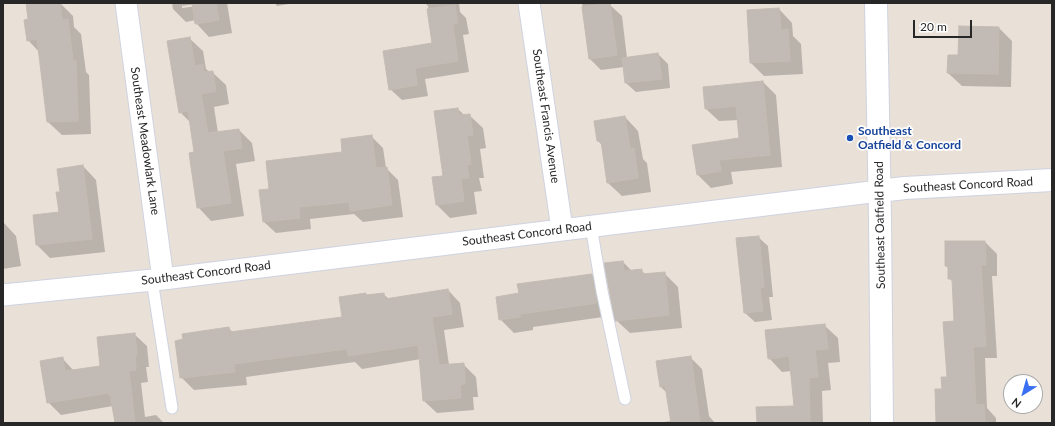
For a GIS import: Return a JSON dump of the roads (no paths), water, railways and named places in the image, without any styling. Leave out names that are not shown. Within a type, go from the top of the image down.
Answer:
[{"type":"main road","name":"Southeast Oatfield Road","points":[[876,3],[882,423]]},
{"type":"main road","name":"Southeast Concord Road","points":[[879,192],[905,188],[1052,180]]},
{"type":"street","name":"Southeast Meadowlark Lane","points":[[126,3],[158,279]]},
{"type":"street","name":"Southeast Francis Avenue","points":[[529,3],[562,229]]},
{"type":"street","name":"Southeast Concord Road","points":[[3,295],[158,279],[562,229],[879,192]]},
{"type":"lane","points":[[591,226],[602,291],[625,400]]},
{"type":"lane","points":[[158,279],[172,408]]},
{"type":"place","name":"Southeast Oatfield & Concord","points":[[850,138]]}]
